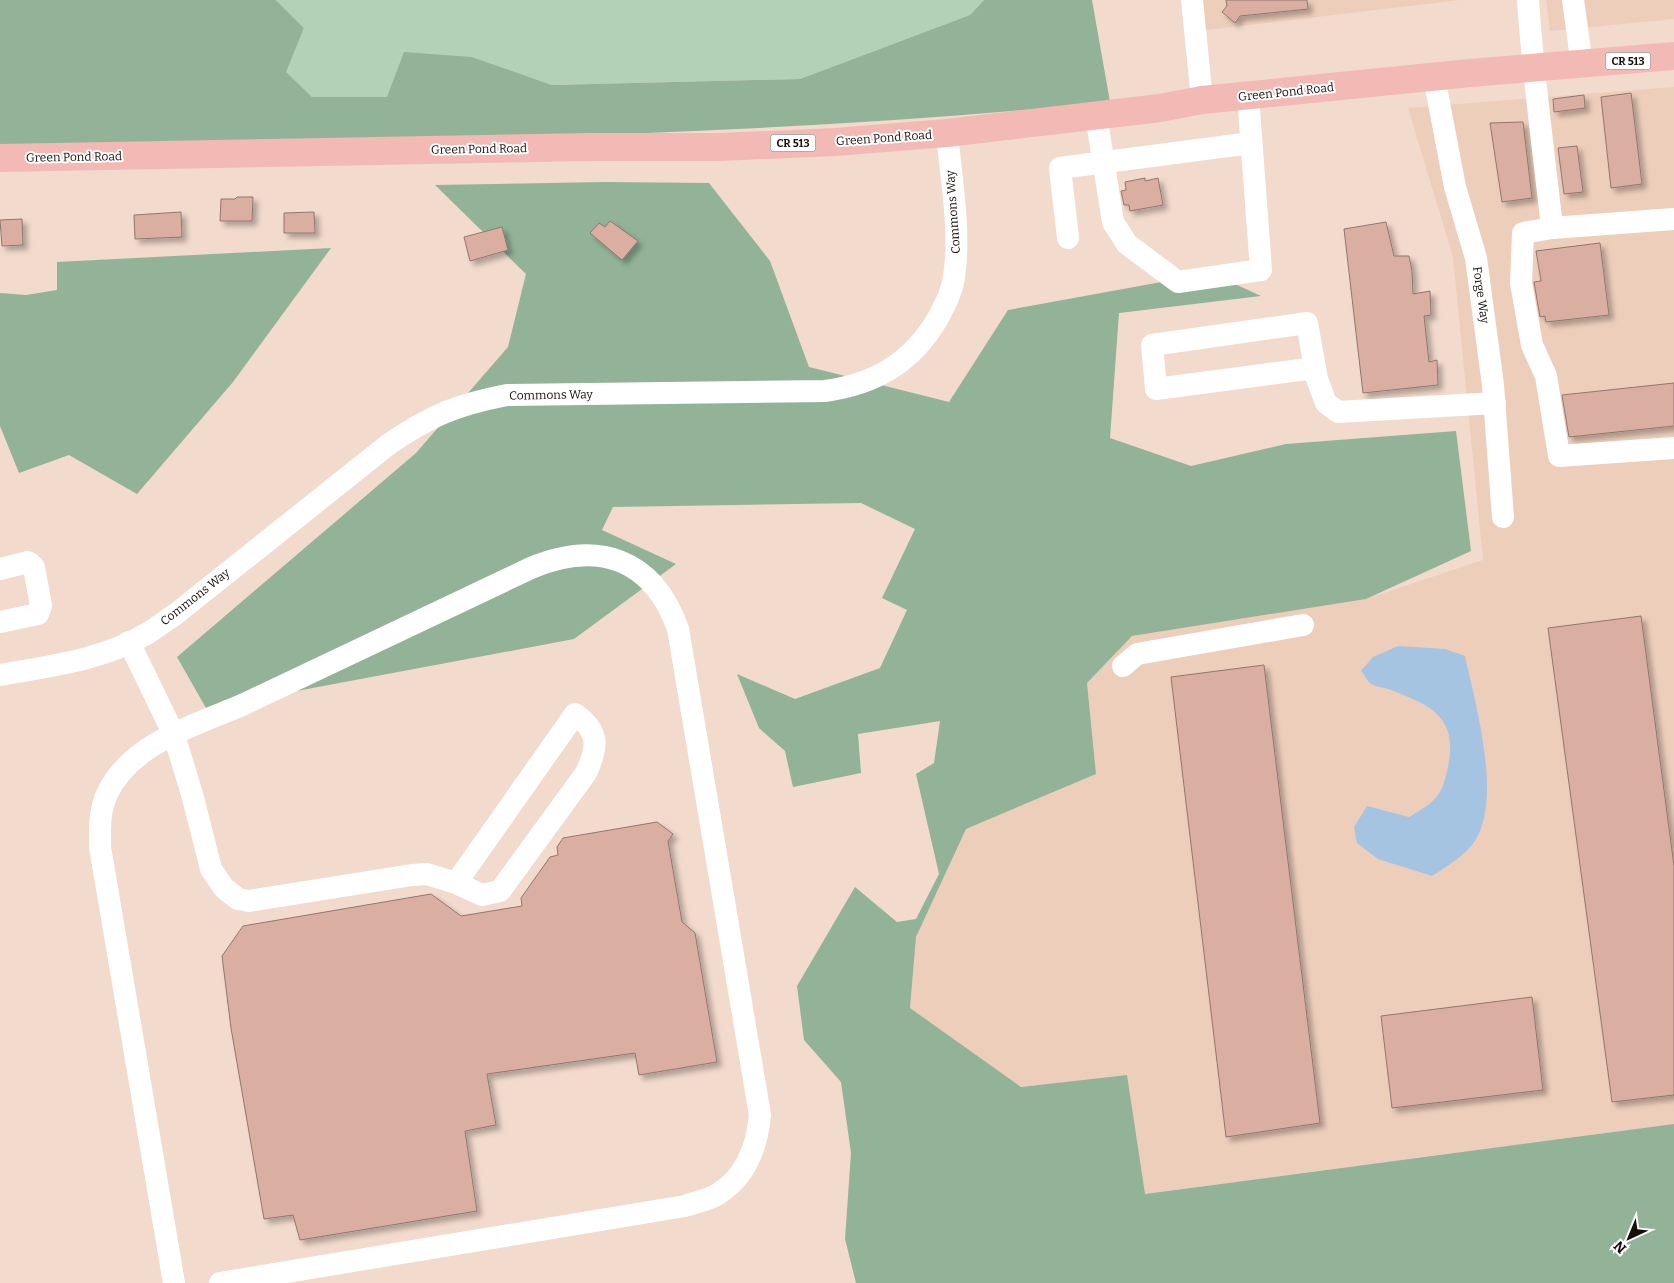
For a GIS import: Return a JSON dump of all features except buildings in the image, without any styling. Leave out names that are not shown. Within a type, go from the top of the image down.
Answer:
[{"type":"main road","name":"Green Pond Road","points":[[0,158],[590,147],[720,147],[835,142],[947,133],[1202,100],[1674,56]]},
{"type":"street","points":[[1192,0],[1202,100]]},
{"type":"street","points":[[1528,0],[1533,69],[1542,126],[1552,228]]},
{"type":"street","points":[[1573,0],[1582,65]]},
{"type":"street","name":"Forge Way","points":[[1434,77],[1455,187],[1476,258],[1495,403],[1503,517]]},
{"type":"street","points":[[1096,115],[1113,222],[1127,244],[1178,282],[1261,270],[1248,96]]},
{"type":"street","name":"Commons Way","points":[[0,675],[76,661],[147,634],[177,613],[389,444],[419,424],[456,406],[507,395],[825,391],[846,388],[885,373],[905,360],[929,334],[948,300],[954,277],[957,248],[947,133]]},
{"type":"street","points":[[1068,238],[1060,168],[1251,143]]},
{"type":"street","points":[[1674,219],[1552,228],[1524,233],[1521,283],[1532,345],[1546,376],[1559,456],[1674,448]]},
{"type":"street","points":[[1315,368],[1156,389],[1152,345],[1307,323],[1315,368],[1326,403],[1338,412],[1495,403]]},
{"type":"street","points":[[174,1283],[100,847],[99,821],[107,794],[128,764],[174,735],[549,561],[582,554],[602,555],[632,567],[652,580],[664,596],[678,629],[760,1115],[757,1141],[746,1165],[731,1185],[717,1196],[685,1206],[220,1283]]},
{"type":"street","points":[[0,569],[28,562],[34,567],[41,606],[38,614],[0,622]]},
{"type":"street","points":[[1123,666],[1137,654],[1303,625]]},
{"type":"street","points":[[129,642],[174,735],[192,794],[211,869],[224,888],[238,898],[248,901],[428,874],[456,883],[482,895],[500,891],[586,773],[593,758],[595,741],[589,726],[575,714],[456,883]]},
{"type":"shaded area","points":[[1182,0],[1460,0],[1189,32]]},
{"type":"shaded area","points":[[1546,0],[1674,0],[1674,19],[1550,31]]},
{"type":"shaded area","points":[[1674,87],[1674,1124],[1144,1194],[1127,1075],[1021,1087],[910,1008],[916,937],[966,829],[1096,774],[1087,683],[1132,636],[1366,599],[1483,560],[1453,257],[1408,108]]},
{"type":"green space","points":[[0,0],[276,0],[304,28],[286,72],[312,97],[387,97],[404,52],[472,57],[552,85],[800,79],[970,15],[984,0],[1092,0],[1110,102],[833,124],[694,131],[417,140],[0,148]]},
{"type":"green space","points":[[276,0],[984,0],[970,15],[800,79],[552,85],[472,57],[387,97],[312,97],[285,72],[304,28]]},
{"type":"green space","points":[[605,182],[709,183],[770,261],[809,367],[949,402],[1008,310],[1211,273],[1261,296],[1119,313],[1110,438],[1191,466],[1286,444],[1456,431],[1471,551],[1366,599],[1132,636],[1087,683],[1096,774],[966,829],[916,937],[910,1008],[1021,1087],[1127,1075],[1145,1194],[1674,1124],[1674,1283],[856,1283],[845,1239],[851,1153],[841,1082],[804,1040],[797,986],[855,887],[897,922],[916,919],[939,874],[916,774],[934,763],[940,721],[858,734],[861,773],[793,787],[785,751],[759,728],[737,674],[795,699],[880,668],[907,610],[882,598],[915,529],[861,503],[613,507],[602,530],[676,564],[574,639],[206,708],[177,657],[416,453],[508,347],[526,274],[435,185]]},
{"type":"green space","points":[[331,248],[233,382],[137,494],[69,455],[19,473],[0,426],[0,293],[26,295],[57,290],[57,262]]},
{"type":"water","points":[[1398,646],[1445,649],[1465,656],[1484,749],[1487,799],[1483,821],[1476,839],[1462,855],[1432,876],[1378,859],[1357,843],[1354,827],[1367,806],[1409,817],[1433,801],[1441,789],[1447,772],[1450,745],[1448,732],[1443,721],[1426,706],[1372,684],[1361,671],[1373,657]]}]
